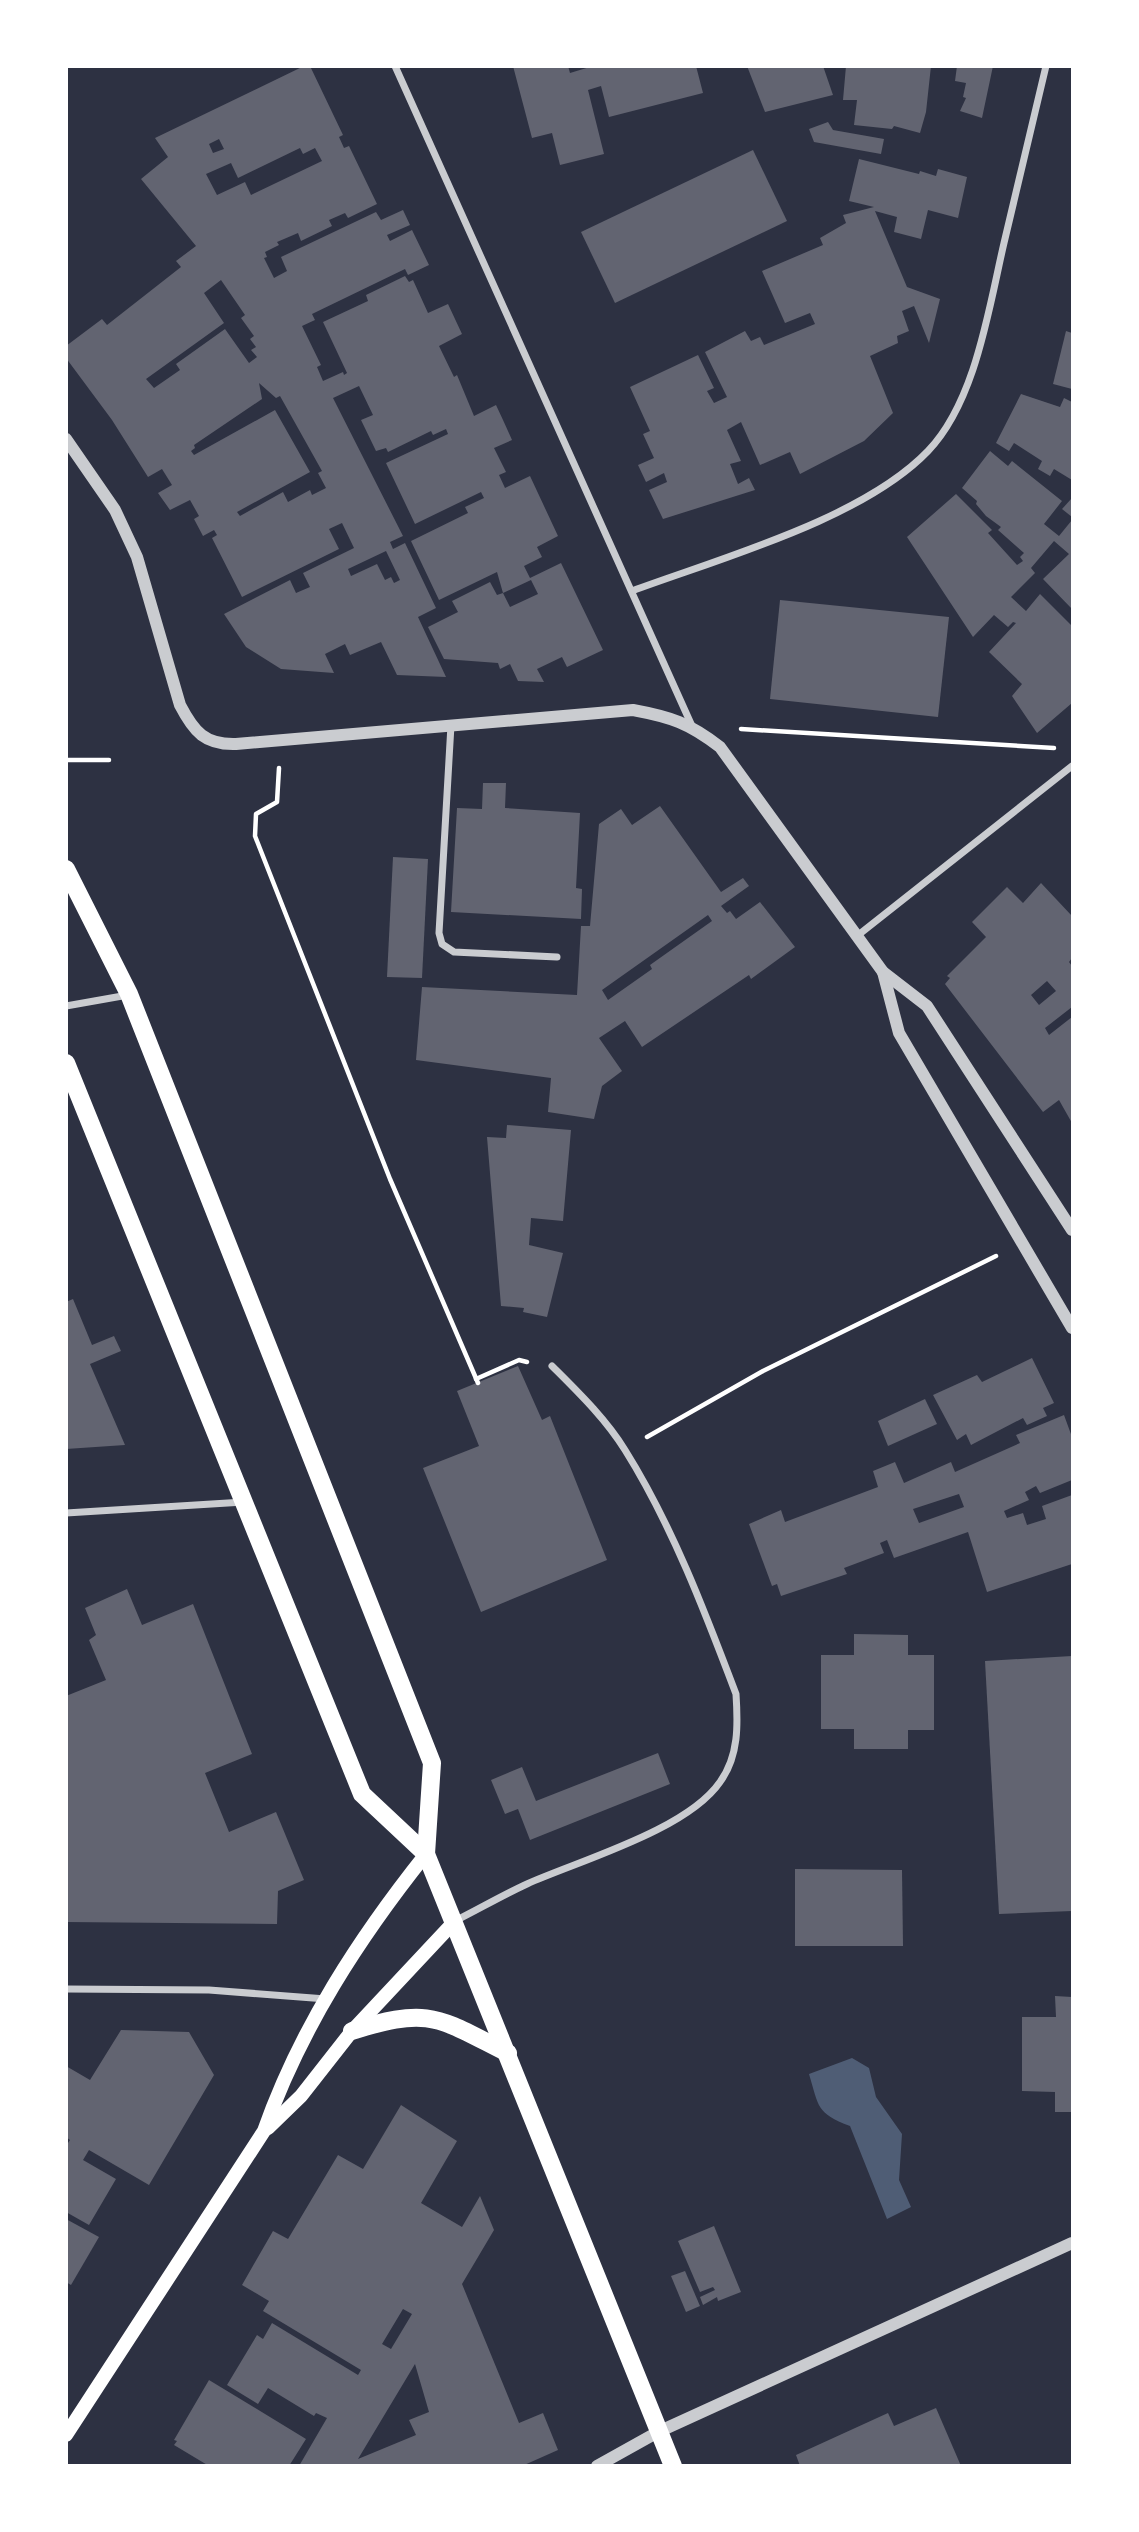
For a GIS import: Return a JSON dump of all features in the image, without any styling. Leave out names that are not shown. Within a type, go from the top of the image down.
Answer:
[{"type":"main road","points":[[66,869],[130,994],[432,1763],[426,1854],[380,1912],[327,1999],[281,2083],[264,2131]]},
{"type":"main road","points":[[66,1063],[362,1794],[426,1854],[673,2466]]},
{"type":"main road","points":[[66,2435],[264,2131],[301,2096],[352,2031],[455,1921]]},
{"type":"main road","points":[[352,2031],[393,2018],[433,2018],[508,2053]]},
{"type":"street","points":[[395,66],[692,726]]},
{"type":"street","points":[[632,591],[842,511],[887,484],[929,450],[958,404],[979,347],[1046,66]]},
{"type":"street","points":[[66,439],[115,510],[137,557],[180,705],[191,726],[203,739],[220,745],[633,710],[670,717],[692,726],[720,747],[883,972],[928,1006],[1073,1230]]},
{"type":"street","points":[[452,725],[439,933],[442,944],[454,951],[556,957]]},
{"type":"street","points":[[858,936],[1073,766]]},
{"type":"street","points":[[883,972],[899,1033],[1073,1328]]},
{"type":"street","points":[[66,1006],[130,994]]},
{"type":"street","points":[[455,1921],[524,1885],[695,1810],[721,1782],[733,1755],[738,1725],[736,1694],[657,1508],[625,1449],[589,1402],[552,1366]]},
{"type":"street","points":[[66,1514],[244,1502]]},
{"type":"street","points":[[66,1989],[209,1990],[327,1999]]},
{"type":"street","points":[[597,2466],[658,2432],[1073,2243]]},
{"type":"path","points":[[692,726],[1059,748]]},
{"type":"path","points":[[280,740],[277,802],[256,814],[255,836],[390,1179],[477,1381],[519,1360],[552,1366]]},
{"type":"path","points":[[66,760],[109,760]]},
{"type":"path","points":[[625,1449],[763,1371],[1022,1243]]},
{"type":"water","points":[[852,2058],[869,2068],[876,2097],[902,2134],[899,2180],[911,2207],[887,2219],[850,2126],[820,2108],[809,2074]]},
{"type":"building","points":[[304,66],[310,66],[343,135],[339,137],[344,148],[349,146],[377,204],[348,218],[345,213],[329,220],[332,226],[301,241],[298,233],[277,242],[279,245],[265,252],[267,257],[264,258],[274,278],[287,271],[281,257],[376,212],[381,220],[403,210],[410,225],[387,235],[390,241],[412,230],[429,265],[408,275],[405,269],[312,314],[315,320],[302,326],[321,365],[317,367],[323,381],[343,372],[344,375],[347,373],[323,322],[368,301],[366,295],[405,276],[409,282],[413,280],[428,313],[448,304],[462,334],[439,346],[454,377],[457,375],[474,416],[496,405],[503,420],[512,440],[494,448],[506,472],[499,475],[505,488],[530,476],[558,536],[537,547],[542,557],[524,566],[530,578],[561,563],[603,650],[567,667],[562,657],[537,669],[544,682],[518,681],[510,664],[500,669],[498,663],[444,659],[428,627],[458,612],[452,601],[490,582],[497,595],[503,593],[497,572],[439,600],[411,541],[468,513],[465,507],[484,498],[481,492],[415,524],[386,463],[448,434],[446,429],[433,435],[431,431],[388,452],[386,448],[376,451],[361,420],[373,415],[359,386],[333,398],[403,536],[390,542],[393,549],[405,543],[436,608],[418,617],[446,677],[397,675],[381,642],[350,655],[345,644],[325,654],[334,673],[281,669],[246,647],[224,614],[290,580],[296,593],[310,587],[303,573],[354,548],[342,523],[329,529],[339,549],[242,597],[212,538],[217,535],[214,530],[203,536],[194,519],[199,516],[190,500],[170,510],[158,493],[172,485],[162,469],[148,477],[112,420],[66,358],[66,346],[102,319],[107,325],[181,267],[176,261],[196,246],[141,179],[168,157],[155,138]],"holes":[[[219,139],[224,149],[213,153],[209,144]],[[300,148],[303,154],[315,148],[322,161],[251,195],[245,182],[217,195],[206,174],[231,163],[238,178]],[[221,280],[245,315],[241,318],[254,336],[250,339],[256,347],[251,350],[257,357],[249,363],[225,329],[176,364],[180,370],[154,388],[146,379],[224,323],[204,293]],[[259,383],[276,398],[280,396],[322,471],[318,473],[326,488],[312,495],[310,490],[288,502],[283,492],[240,516],[237,512],[310,472],[275,410],[194,455],[191,451],[195,448],[194,445],[262,399]],[[386,551],[400,580],[394,583],[391,577],[385,580],[377,564],[351,576],[348,569]],[[531,580],[538,594],[510,607],[503,593]]]},
{"type":"building","points":[[513,66],[568,66],[570,73],[593,66],[696,66],[703,93],[609,117],[601,86],[588,90],[604,154],[560,165],[552,133],[532,138]]},
{"type":"building","points":[[747,66],[823,66],[833,95],[765,112]]},
{"type":"building","points":[[846,66],[931,66],[926,112],[920,133],[894,126],[892,129],[854,125],[857,100],[843,100]]},
{"type":"building","points":[[957,66],[993,66],[982,118],[960,111],[966,98],[963,97],[966,83],[955,81]]},
{"type":"building","points":[[828,122],[833,130],[884,139],[881,154],[814,142],[809,129]]},
{"type":"building","points":[[753,150],[787,221],[615,303],[581,232]]},
{"type":"building","points":[[859,159],[919,174],[920,171],[936,176],[938,169],[967,177],[958,218],[928,210],[921,239],[894,232],[897,217],[875,211],[907,287],[940,299],[929,343],[914,306],[902,311],[909,331],[897,336],[898,343],[870,356],[893,413],[864,441],[800,474],[790,452],[760,465],[741,422],[727,430],[741,461],[730,464],[738,484],[749,478],[755,490],[663,519],[649,490],[667,482],[664,473],[646,482],[638,465],[654,458],[643,434],[650,431],[630,387],[698,355],[714,388],[707,391],[714,403],[727,397],[705,352],[745,331],[751,341],[760,337],[764,345],[815,324],[810,313],[785,323],[762,271],[823,245],[820,238],[846,223],[843,215],[874,207],[849,201]]},
{"type":"building","points":[[1066,331],[1072,333],[1072,389],[1053,384]]},
{"type":"building","points":[[1021,394],[1060,407],[1064,398],[1072,402],[1072,480],[1054,469],[1050,476],[1038,469],[1042,461],[1014,443],[1009,451],[996,443]]},
{"type":"building","points":[[990,451],[1008,466],[1012,461],[1062,501],[1044,524],[1059,536],[1072,520],[1072,609],[1043,579],[1069,554],[1054,541],[1031,568],[1035,573],[1011,597],[1026,611],[1040,594],[1072,626],[1072,703],[1037,733],[1012,696],[1022,684],[989,652],[1016,623],[1013,622],[1008,627],[994,615],[973,637],[907,537],[956,494],[992,530],[988,533],[1017,565],[1023,561],[1020,557],[1024,553],[998,530],[1001,527],[986,516],[976,504],[977,501],[962,488]]},
{"type":"building","points":[[1072,498],[1072,517],[1062,509]]},
{"type":"building","points":[[780,600],[949,617],[938,717],[770,699]]},
{"type":"building","points":[[483,783],[506,783],[505,808],[580,813],[576,888],[582,889],[581,919],[451,912],[457,808],[482,809]]},
{"type":"building","points":[[660,806],[721,892],[743,878],[749,886],[721,906],[727,913],[730,911],[736,919],[760,902],[795,947],[751,979],[749,975],[642,1047],[625,1021],[599,1038],[622,1071],[602,1086],[594,1119],[548,1112],[551,1078],[416,1060],[422,987],[577,995],[581,926],[590,926],[599,824],[621,809],[632,825]],"holes":[[[708,915],[712,921],[650,965],[652,969],[608,1000],[602,990]]]},
{"type":"building","points":[[393,857],[428,859],[422,978],[387,977]]},
{"type":"building","points":[[1041,883],[1072,916],[1072,958],[1069,962],[1072,966],[1072,1007],[1045,1028],[1049,1035],[1072,1017],[1072,1123],[1059,1100],[1043,1112],[945,984],[950,978],[947,976],[986,937],[972,922],[1007,887],[1023,903]],"holes":[[[1047,981],[1056,991],[1039,1005],[1031,995]]]},
{"type":"building","points":[[507,1125],[571,1130],[563,1221],[531,1218],[529,1245],[563,1253],[547,1317],[523,1312],[524,1308],[501,1306],[487,1137],[506,1138]]},
{"type":"building","points":[[73,1299],[92,1345],[114,1336],[121,1351],[90,1364],[125,1445],[66,1449],[66,1302]]},
{"type":"building","points":[[1032,1358],[1054,1403],[1043,1408],[1047,1416],[1027,1425],[1023,1418],[971,1445],[966,1434],[957,1440],[933,1395],[977,1375],[982,1382]]},
{"type":"building","points":[[518,1366],[542,1420],[550,1416],[607,1560],[481,1612],[423,1468],[479,1446],[457,1391]]},
{"type":"building","points":[[925,1399],[937,1424],[888,1446],[878,1421]]},
{"type":"building","points":[[1064,1415],[1072,1437],[1072,1480],[1040,1493],[1036,1486],[1025,1492],[1029,1500],[1004,1511],[1007,1518],[1023,1513],[1027,1525],[1046,1519],[1042,1506],[1072,1495],[1072,1564],[987,1592],[968,1532],[894,1558],[887,1540],[880,1543],[884,1553],[844,1568],[847,1574],[781,1596],[777,1584],[772,1586],[749,1524],[781,1510],[785,1522],[878,1487],[873,1471],[895,1462],[904,1483],[951,1462],[955,1472],[1020,1443],[1016,1435]],"holes":[[[959,1494],[964,1507],[919,1523],[913,1509]]]},
{"type":"building","points":[[127,1589],[142,1625],[193,1604],[252,1754],[205,1773],[229,1832],[276,1812],[304,1880],[278,1891],[277,1924],[66,1922],[66,1696],[106,1680],[89,1640],[96,1635],[85,1608]]},
{"type":"building","points":[[854,1634],[908,1635],[908,1655],[934,1655],[934,1730],[908,1730],[908,1749],[854,1749],[854,1729],[821,1729],[821,1655],[854,1655]]},
{"type":"building","points":[[1072,1656],[1072,1911],[999,1914],[985,1661]]},
{"type":"building","points":[[658,1753],[670,1784],[530,1840],[518,1809],[505,1814],[491,1780],[522,1767],[536,1801]]},
{"type":"building","points":[[795,1869],[902,1870],[903,1946],[795,1946]]},
{"type":"building","points":[[1055,1996],[1072,1997],[1072,2112],[1055,2112],[1055,2092],[1022,2091],[1022,2017],[1056,2017]]},
{"type":"building","points":[[121,2030],[189,2032],[214,2075],[149,2185],[89,2150],[83,2160],[116,2179],[89,2225],[66,2212],[66,2146],[70,2140],[66,2137],[66,2066],[90,2080]]},
{"type":"building","points":[[401,2105],[457,2141],[421,2203],[462,2227],[480,2196],[494,2230],[462,2284],[519,2423],[543,2413],[558,2450],[522,2466],[299,2466],[327,2418],[316,2413],[314,2416],[268,2388],[258,2404],[227,2385],[257,2335],[263,2339],[272,2323],[358,2375],[361,2370],[263,2311],[269,2301],[242,2285],[273,2231],[288,2239],[338,2155],[363,2169]],"holes":[[[403,2309],[412,2314],[391,2349],[382,2344]],[[415,2364],[429,2412],[409,2420],[416,2435],[358,2459]]]},
{"type":"building","points":[[66,2219],[99,2237],[71,2285],[66,2282]]},
{"type":"building","points":[[714,2226],[741,2292],[718,2301],[717,2297],[703,2305],[700,2297],[715,2290],[713,2287],[700,2292],[678,2241]]},
{"type":"building","points":[[685,2271],[700,2306],[686,2312],[671,2276]]},
{"type":"building","points":[[209,2380],[306,2439],[289,2466],[209,2466],[174,2445],[177,2441],[174,2440]]},
{"type":"building","points":[[936,2408],[961,2466],[800,2466],[796,2455],[888,2413],[894,2426]]}]
